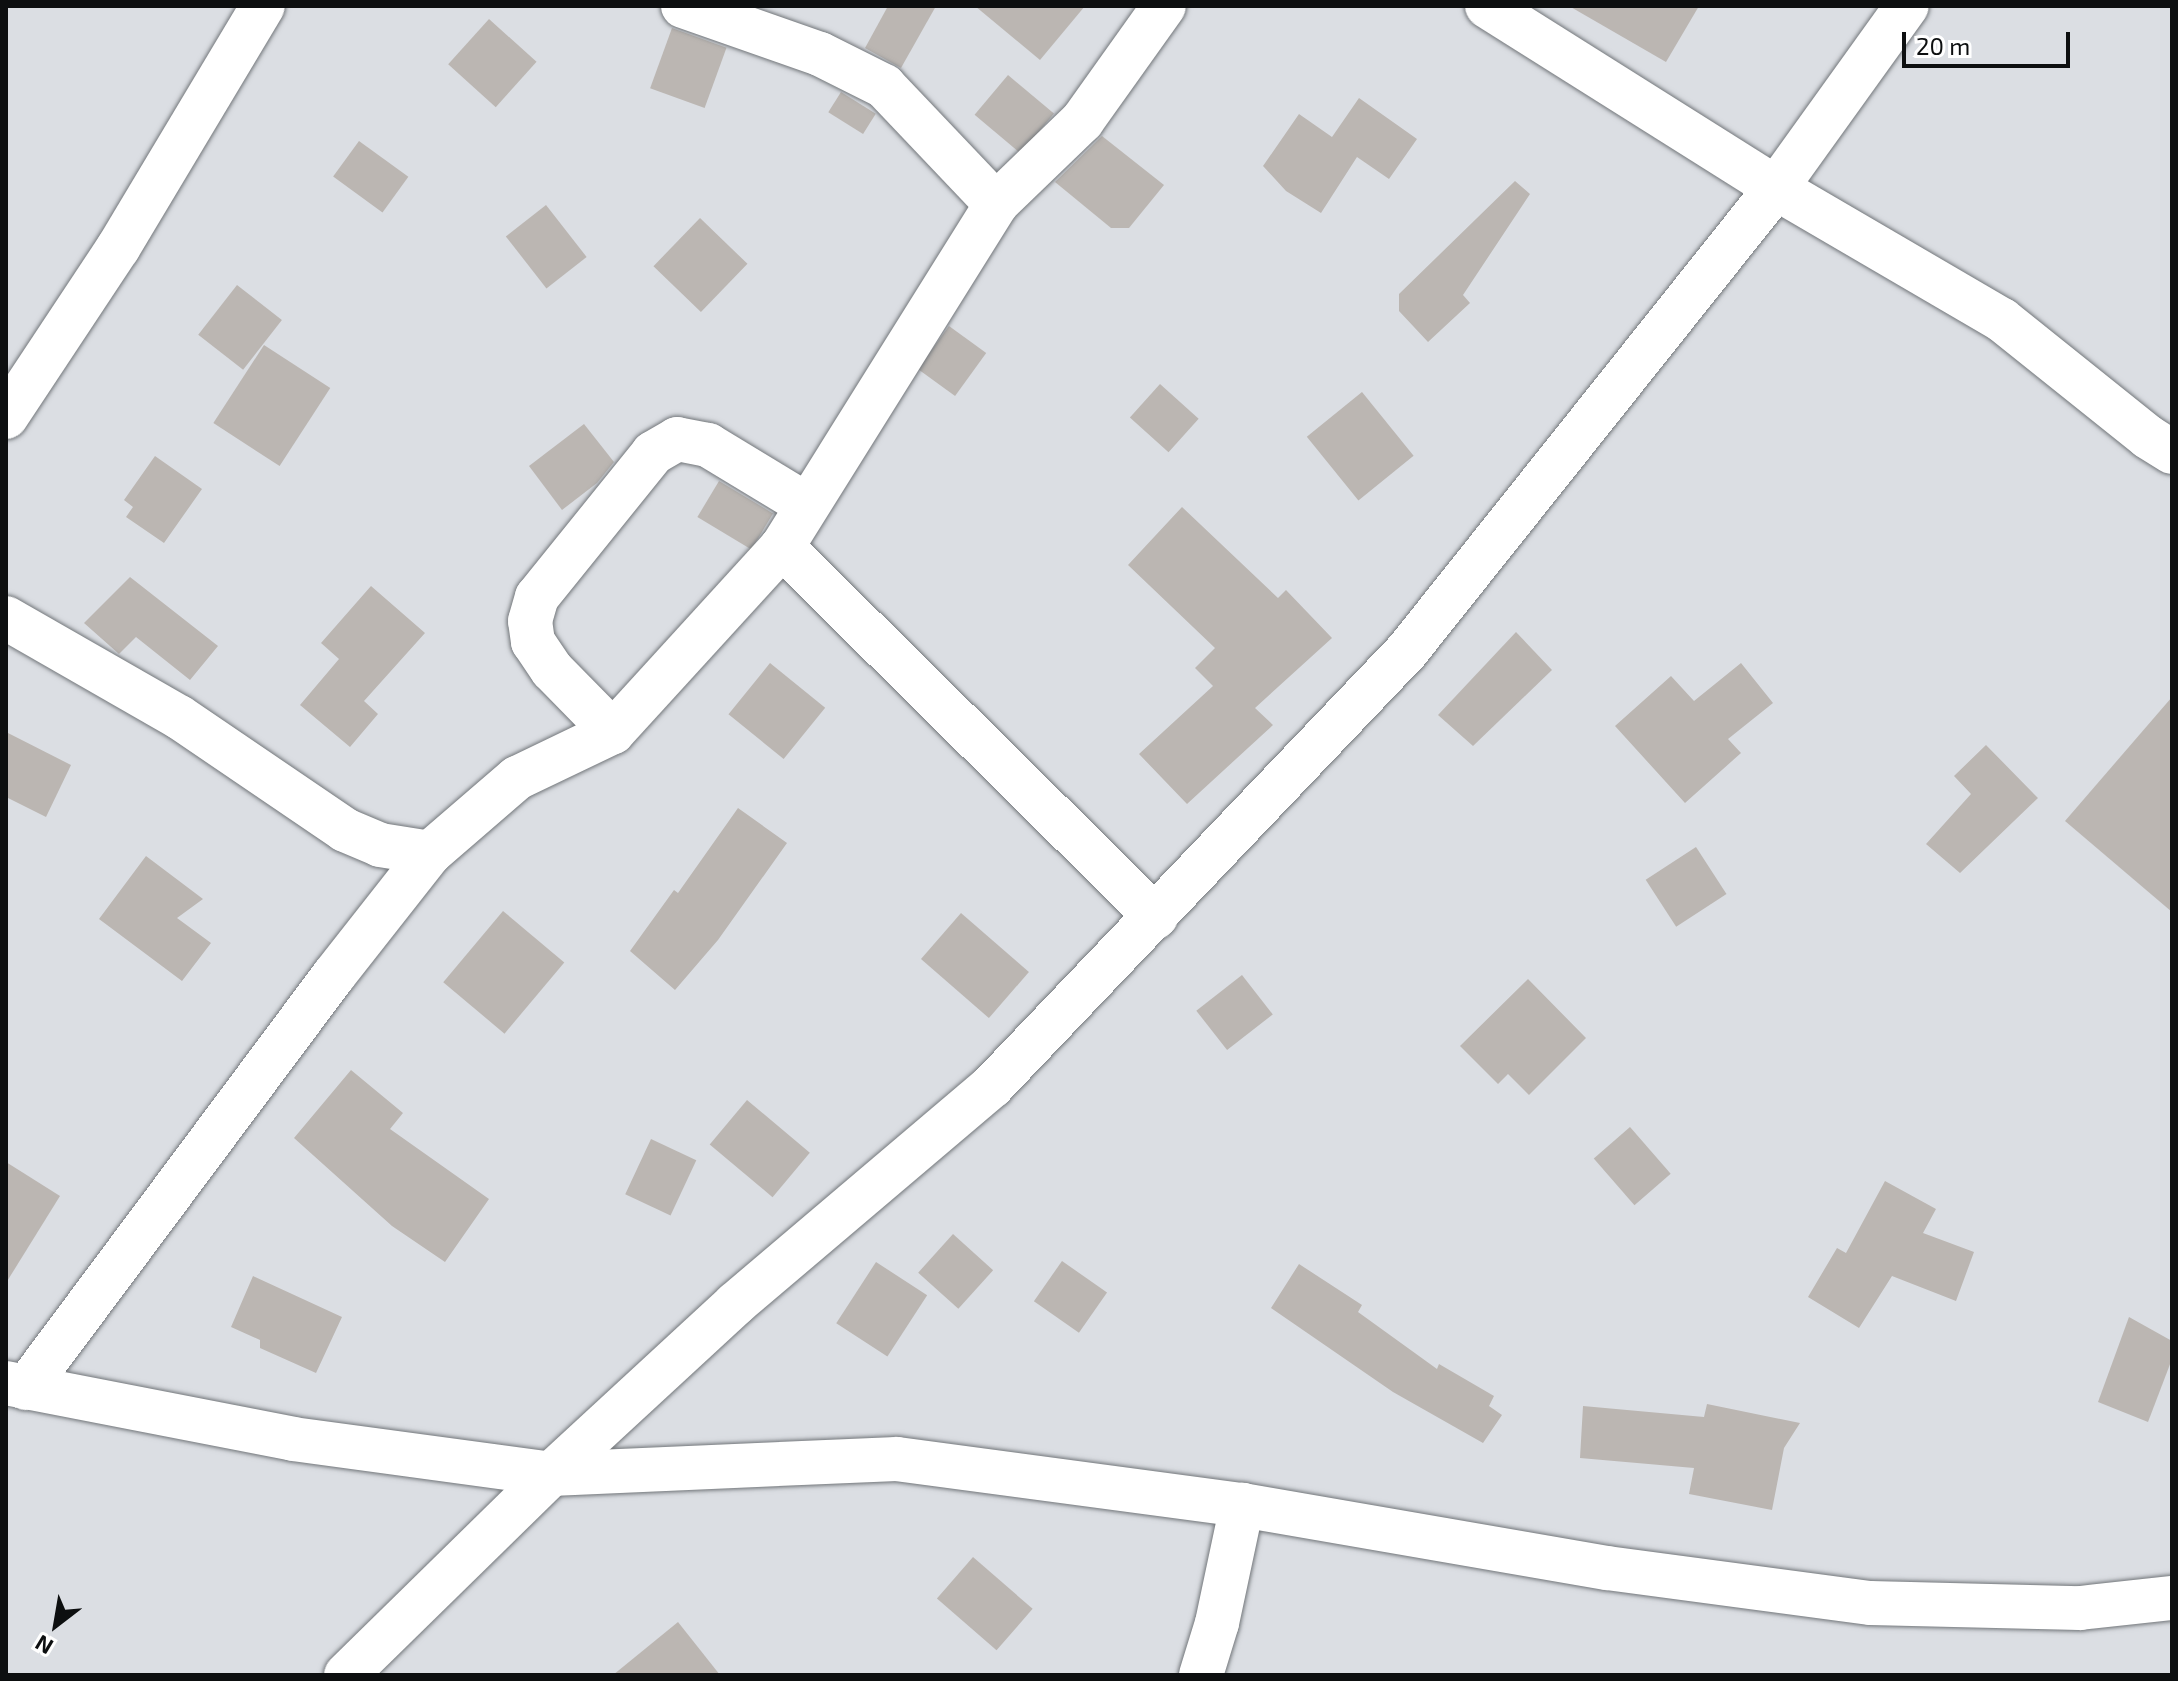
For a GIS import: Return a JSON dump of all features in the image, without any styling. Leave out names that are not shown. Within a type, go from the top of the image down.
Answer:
[{"type":"street","points":[[6,417],[118,248],[263,6]]},
{"type":"street","points":[[683,6],[820,54],[884,86],[996,204]]},
{"type":"street","points":[[1164,6],[1082,121],[996,204],[782,547],[613,732],[517,778],[430,853],[16,1385],[293,1439],[551,1474],[897,1459],[1242,1505],[1607,1568],[1870,1603],[2080,1608],[2172,1598]]},
{"type":"street","points":[[1487,6],[1776,188],[2002,320],[2148,437],[2172,452]]},
{"type":"street","points":[[346,1675],[551,1474],[735,1304],[992,1086],[1407,651],[1776,188],[1907,6]]},
{"type":"street","points":[[613,732],[552,670],[533,642],[530,621],[537,597],[653,453],[677,439],[708,445],[807,505]]},
{"type":"street","points":[[782,547],[1156,917]]},
{"type":"street","points":[[6,618],[179,717],[345,830],[380,845],[430,853]]},
{"type":"street","points":[[1201,1675],[1217,1623],[1242,1505]]},
{"type":"building","points":[[888,6],[936,6],[901,68],[865,48]]},
{"type":"building","points":[[975,6],[1085,6],[1040,60]]},
{"type":"building","points":[[1569,6],[1699,6],[1666,62]]},
{"type":"building","points":[[489,19],[537,62],[496,107],[448,64]]},
{"type":"building","points":[[672,28],[727,48],[705,108],[650,88]]},
{"type":"building","points":[[1008,75],[1054,114],[1021,153],[975,115]]},
{"type":"building","points":[[841,92],[876,114],[863,134],[828,112]]},
{"type":"building","points":[[1359,98],[1417,139],[1389,179],[1357,157],[1321,213],[1286,191],[1263,166],[1299,114],[1332,137]]},
{"type":"building","points":[[1102,136],[1164,185],[1129,228],[1111,228],[1055,182]]},
{"type":"building","points":[[359,141],[408,177],[382,212],[333,177]]},
{"type":"building","points":[[1515,181],[1530,194],[1463,295],[1470,303],[1428,342],[1399,311],[1399,294]]},
{"type":"building","points":[[546,205],[587,257],[546,288],[506,236]]},
{"type":"building","points":[[700,218],[747,264],[701,312],[653,266]]},
{"type":"building","points":[[237,285],[282,320],[243,370],[198,335]]},
{"type":"building","points":[[949,326],[986,353],[955,396],[918,369]]},
{"type":"building","points":[[264,345],[330,388],[280,466],[213,423]]},
{"type":"building","points":[[1160,384],[1199,419],[1169,452],[1130,417]]},
{"type":"building","points":[[1362,392],[1414,456],[1358,500],[1307,437]]},
{"type":"building","points":[[584,424],[614,462],[597,483],[562,510],[529,466]]},
{"type":"building","points":[[155,456],[202,489],[164,543],[126,517],[133,507],[124,500]]},
{"type":"building","points":[[719,481],[773,513],[751,549],[697,517]]},
{"type":"building","points":[[1182,507],[1278,598],[1286,590],[1332,638],[1255,708],[1273,725],[1187,804],[1139,754],[1213,686],[1195,668],[1215,648],[1128,565]]},
{"type":"building","points":[[130,577],[218,646],[190,680],[136,637],[119,654],[84,623]]},
{"type":"building","points":[[371,586],[425,633],[364,701],[378,714],[350,747],[300,705],[339,659],[321,643]]},
{"type":"building","points":[[1516,632],[1552,670],[1473,746],[1438,715]]},
{"type":"building","points":[[770,663],[825,708],[784,759],[728,714]]},
{"type":"building","points":[[1741,663],[1773,703],[1728,739],[1741,753],[1685,803],[1615,726],[1671,676],[1694,701]]},
{"type":"building","points":[[2172,697],[2172,912],[2065,821]]},
{"type":"building","points":[[6,732],[71,765],[46,817],[6,797]]},
{"type":"building","points":[[1986,745],[2038,798],[1960,873],[1926,844],[1971,794],[1954,776]]},
{"type":"building","points":[[738,808],[787,843],[718,940],[675,990],[630,951],[674,890],[678,893]]},
{"type":"building","points":[[1696,847],[1726,894],[1676,927],[1646,880]]},
{"type":"building","points":[[146,856],[203,899],[177,918],[211,943],[182,981],[99,919]]},
{"type":"building","points":[[503,911],[564,962],[505,1034],[443,982]]},
{"type":"building","points":[[961,913],[1029,972],[989,1018],[921,959]]},
{"type":"building","points":[[1242,975],[1273,1014],[1227,1050],[1196,1011]]},
{"type":"building","points":[[1528,979],[1586,1038],[1529,1095],[1508,1074],[1498,1084],[1460,1046]]},
{"type":"building","points":[[351,1070],[403,1113],[390,1129],[489,1199],[445,1262],[392,1226],[294,1138]]},
{"type":"building","points":[[747,1100],[810,1153],[773,1197],[710,1144]]},
{"type":"building","points":[[1630,1127],[1671,1174],[1634,1205],[1594,1158]]},
{"type":"building","points":[[651,1139],[696,1160],[671,1215],[625,1194]]},
{"type":"building","points":[[6,1162],[60,1196],[6,1283]]},
{"type":"building","points":[[1885,1181],[1936,1209],[1923,1233],[1974,1252],[1956,1301],[1892,1276],[1859,1328],[1808,1297],[1837,1248],[1846,1253]]},
{"type":"building","points":[[953,1234],[993,1270],[958,1309],[918,1273]]},
{"type":"building","points":[[1062,1261],[1107,1293],[1079,1333],[1034,1301]]},
{"type":"building","points":[[876,1262],[927,1295],[887,1356],[836,1323]]},
{"type":"building","points":[[1299,1264],[1362,1305],[1358,1312],[1437,1369],[1439,1364],[1494,1396],[1489,1406],[1502,1415],[1483,1443],[1393,1392],[1271,1308]]},
{"type":"building","points":[[253,1276],[342,1317],[316,1373],[260,1348],[260,1340],[231,1327]]},
{"type":"building","points":[[2129,1317],[2172,1341],[2172,1359],[2148,1422],[2098,1402]]},
{"type":"building","points":[[1707,1404],[1800,1423],[1784,1448],[1772,1510],[1689,1494],[1694,1468],[1580,1458],[1583,1406],[1704,1417]]},
{"type":"building","points":[[973,1557],[1033,1609],[997,1650],[937,1599]]},
{"type":"building","points":[[678,1622],[720,1675],[613,1675]]}]
